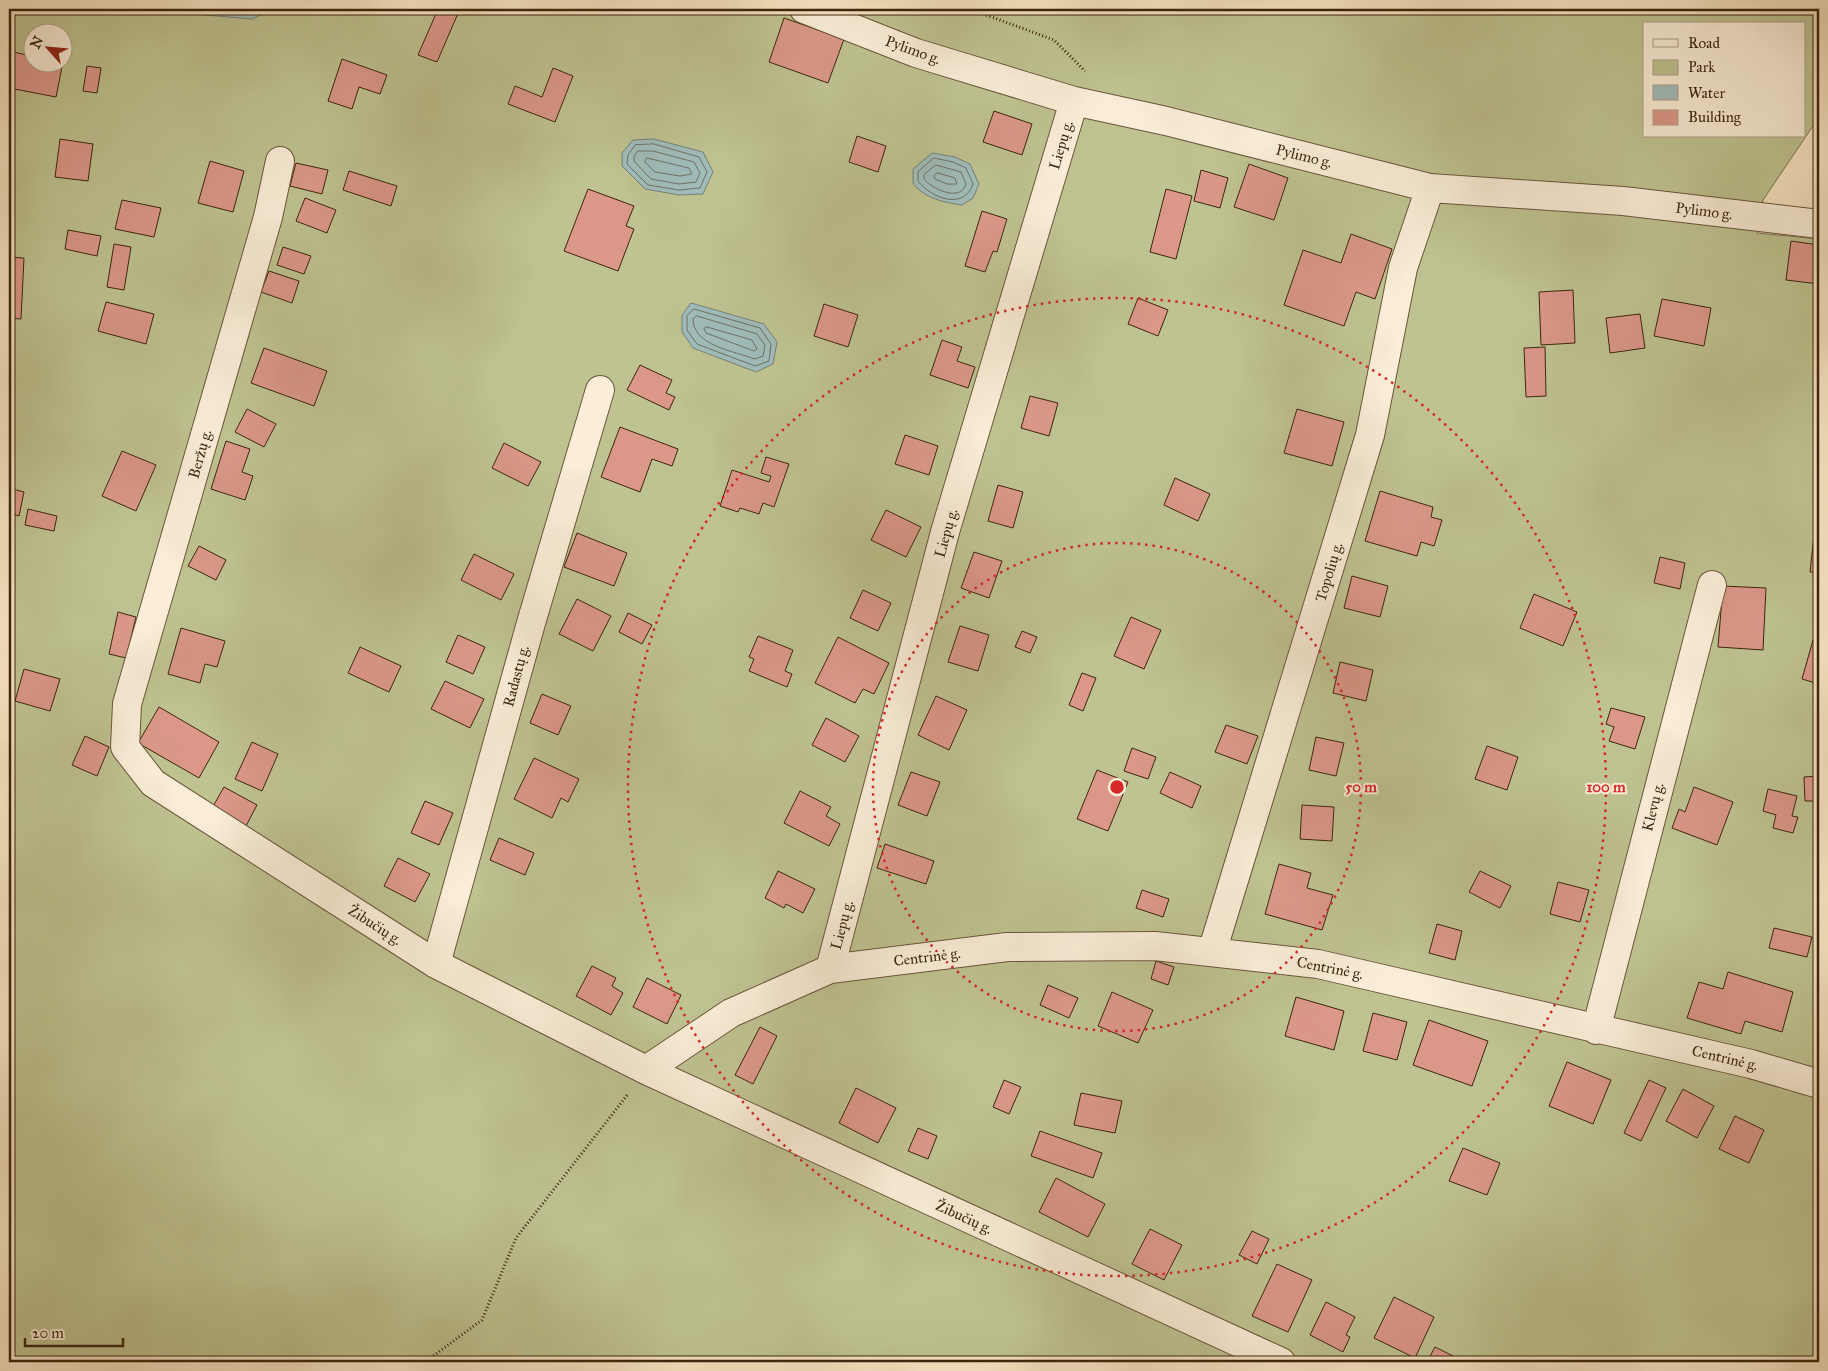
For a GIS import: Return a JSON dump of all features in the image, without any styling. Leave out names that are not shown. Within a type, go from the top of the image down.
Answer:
[{"type":"street","name":"Pylimo g.","points":[[804,9],[916,53],[1074,101],[1166,121],[1430,188],[1623,201],[1819,224]]},
{"type":"street","name":"Liepų g.","points":[[830,969],[946,532],[1074,101]]},
{"type":"street","name":"Beržų g.","points":[[125,748],[127,704],[268,217],[280,161]]},
{"type":"street","name":"Topolių g.","points":[[1212,952],[1370,435],[1403,268],[1430,188]]},
{"type":"street","name":"Radastų g.","points":[[436,964],[530,623],[600,390]]},
{"type":"street","name":"Klevų g.","points":[[1596,1030],[1712,585]]},
{"type":"street","name":"Žibučių g.","points":[[125,748],[153,783],[436,964],[646,1070],[1281,1362]]},
{"type":"street","name":"Centrinė g.","points":[[830,969],[1007,947],[1154,946],[1318,964],[1596,1030],[1751,1064],[1819,1084]]},
{"type":"street","points":[[646,1070],[731,1013],[830,969]]},
{"type":"path","points":[[970,9],[1054,40],[1088,73]]},
{"type":"path","points":[[425,1362],[482,1320],[516,1238],[646,1070]]},
{"type":"green space","points":[[9,9],[1819,9],[1819,117],[1806,136],[1806,22],[1643,22],[1643,138],[1805,138],[1763,200],[1757,233],[1819,239],[1819,1362],[9,1362]]},
{"type":"water","points":[[151,9],[273,9],[252,19]]},
{"type":"water","points":[[654,139],[703,152],[713,172],[703,194],[679,195],[645,189],[622,166],[622,153],[633,140]]},
{"type":"water","points":[[932,153],[955,157],[970,164],[979,184],[973,198],[962,205],[948,203],[929,196],[913,184],[913,169]]},
{"type":"water","points":[[691,303],[764,324],[777,342],[773,364],[756,372],[693,348],[682,332],[682,315]]},
{"type":"building","points":[[438,9],[459,11],[437,62],[418,55]]},
{"type":"building","points":[[784,18],[844,39],[828,83],[769,62]]},
{"type":"building","points":[[9,51],[22,54],[22,72],[61,72],[56,97],[9,88]]},
{"type":"building","points":[[342,59],[387,75],[380,94],[359,87],[352,109],[328,101]]},
{"type":"building","points":[[87,66],[101,68],[97,93],[83,91]]},
{"type":"building","points":[[553,68],[573,76],[555,122],[508,104],[515,86],[542,97]]},
{"type":"building","points":[[994,111],[1032,124],[1022,155],[983,142]]},
{"type":"building","points":[[857,136],[886,146],[878,172],[849,162]]},
{"type":"building","points":[[60,139],[93,144],[88,181],[55,177]]},
{"type":"building","points":[[210,161],[244,171],[233,212],[198,203]]},
{"type":"building","points":[[296,163],[328,170],[322,194],[290,186]]},
{"type":"building","points":[[1249,164],[1288,178],[1274,220],[1234,207]]},
{"type":"building","points":[[1201,170],[1228,178],[1220,208],[1194,201]]},
{"type":"building","points":[[349,171],[397,186],[391,206],[343,190]]},
{"type":"building","points":[[588,189],[634,206],[626,226],[634,229],[618,271],[564,251]]},
{"type":"building","points":[[1166,189],[1192,196],[1176,259],[1150,252]]},
{"type":"building","points":[[305,198],[336,210],[327,233],[296,221]]},
{"type":"building","points":[[122,200],[161,208],[154,237],[115,229]]},
{"type":"building","points":[[982,211],[1007,219],[997,252],[993,251],[985,272],[965,266]]},
{"type":"building","points":[[68,230],[101,236],[97,256],[65,249]]},
{"type":"building","points":[[1351,234],[1392,249],[1375,299],[1356,292],[1344,326],[1284,305],[1303,250],[1341,263]]},
{"type":"building","points":[[1791,241],[1819,245],[1819,284],[1786,280]]},
{"type":"building","points":[[114,244],[131,247],[124,290],[107,287]]},
{"type":"building","points":[[283,247],[311,256],[304,274],[277,265]]},
{"type":"building","points":[[9,257],[24,258],[21,319],[9,318]]},
{"type":"building","points":[[269,271],[299,281],[292,303],[261,292]]},
{"type":"building","points":[[1573,290],[1575,343],[1541,345],[1539,292]]},
{"type":"building","points":[[1138,298],[1168,310],[1158,336],[1128,324]]},
{"type":"building","points":[[1662,299],[1711,308],[1704,346],[1654,336]]},
{"type":"building","points":[[106,302],[154,314],[146,344],[98,331]]},
{"type":"building","points":[[824,304],[858,315],[848,347],[814,336]]},
{"type":"building","points":[[1640,314],[1645,348],[1610,353],[1606,318]]},
{"type":"building","points":[[942,340],[962,347],[957,361],[975,367],[968,388],[930,375]]},
{"type":"building","points":[[1545,347],[1546,396],[1526,397],[1524,348]]},
{"type":"building","points":[[264,348],[327,371],[314,406],[251,383]]},
{"type":"building","points":[[640,365],[672,380],[666,393],[675,397],[669,410],[627,390]]},
{"type":"building","points":[[1030,396],[1058,403],[1049,436],[1021,428]]},
{"type":"building","points":[[247,409],[276,424],[264,447],[235,432]]},
{"type":"building","points":[[1297,409],[1344,422],[1332,466],[1284,453]]},
{"type":"building","points":[[620,427],[678,449],[672,466],[652,459],[640,492],[601,477]]},
{"type":"building","points":[[905,435],[938,446],[929,475],[895,464]]},
{"type":"building","points":[[226,441],[250,449],[242,472],[253,476],[245,500],[211,489]]},
{"type":"building","points":[[504,443],[541,462],[528,486],[492,468]]},
{"type":"building","points":[[122,451],[156,465],[136,511],[102,496]]},
{"type":"building","points":[[766,457],[789,464],[774,507],[763,503],[759,514],[740,508],[738,512],[720,506],[732,470],[769,482],[771,476],[761,473]]},
{"type":"building","points":[[1175,478],[1210,494],[1198,521],[1164,505]]},
{"type":"building","points":[[998,485],[1023,492],[1013,528],[988,521]]},
{"type":"building","points":[[9,488],[24,492],[19,516],[9,513]]},
{"type":"building","points":[[1380,491],[1433,507],[1431,517],[1442,520],[1434,546],[1421,542],[1417,556],[1365,541]]},
{"type":"building","points":[[28,509],[57,516],[54,531],[25,525]]},
{"type":"building","points":[[886,510],[921,527],[906,557],[871,540]]},
{"type":"building","points":[[577,533],[627,553],[614,586],[564,567]]},
{"type":"building","points":[[1814,535],[1819,536],[1819,573],[1810,572]]},
{"type":"building","points":[[199,546],[226,560],[216,580],[188,566]]},
{"type":"building","points":[[974,552],[1002,561],[989,598],[961,588]]},
{"type":"building","points":[[474,554],[514,574],[501,600],[461,580]]},
{"type":"building","points":[[1660,557],[1685,563],[1680,589],[1654,583]]},
{"type":"building","points":[[1352,576],[1388,586],[1380,617],[1344,608]]},
{"type":"building","points":[[1723,586],[1766,588],[1763,650],[1718,647]]},
{"type":"building","points":[[863,590],[891,603],[878,631],[850,618]]},
{"type":"building","points":[[1534,594],[1577,612],[1563,646],[1520,628]]},
{"type":"building","points":[[577,599],[611,616],[593,651],[559,634]]},
{"type":"building","points":[[118,612],[136,617],[126,658],[109,654]]},
{"type":"building","points":[[628,613],[652,625],[642,644],[619,632]]},
{"type":"building","points":[[1131,617],[1161,630],[1144,669],[1114,656]]},
{"type":"building","points":[[960,626],[989,635],[978,671],[948,662]]},
{"type":"building","points":[[1817,626],[1819,627],[1819,684],[1802,679]]},
{"type":"building","points":[[181,628],[225,641],[217,667],[205,664],[200,683],[168,674]]},
{"type":"building","points":[[1022,631],[1037,637],[1030,653],[1015,647]]},
{"type":"building","points":[[458,635],[485,647],[473,674],[446,662]]},
{"type":"building","points":[[758,636],[793,650],[785,671],[792,674],[787,687],[749,671],[754,659],[749,657]]},
{"type":"building","points":[[838,637],[889,663],[874,694],[863,689],[855,703],[815,683]]},
{"type":"building","points":[[360,647],[401,666],[389,692],[348,673]]},
{"type":"building","points":[[1340,662],[1373,670],[1366,701],[1333,693]]},
{"type":"building","points":[[24,669],[60,679],[50,711],[15,701]]},
{"type":"building","points":[[1082,673],[1096,678],[1083,711],[1069,705]]},
{"type":"building","points":[[445,681],[484,699],[470,728],[431,709]]},
{"type":"building","points":[[542,694],[571,706],[558,735],[530,723]]},
{"type":"building","points":[[936,696],[967,710],[949,750],[918,735]]},
{"type":"building","points":[[159,707],[219,742],[199,778],[138,743]]},
{"type":"building","points":[[1611,708],[1645,717],[1635,749],[1609,741],[1614,727],[1606,724]]},
{"type":"building","points":[[826,718],[859,736],[845,762],[812,745]]},
{"type":"building","points":[[1226,725],[1258,736],[1247,764],[1215,752]]},
{"type":"building","points":[[85,736],[109,747],[97,776],[72,765]]},
{"type":"building","points":[[1316,737],[1344,743],[1336,776],[1309,770]]},
{"type":"building","points":[[252,742],[278,754],[262,791],[235,779]]},
{"type":"building","points":[[1487,746],[1518,757],[1507,790],[1475,779]]},
{"type":"building","points":[[1132,748],[1156,757],[1148,779],[1124,771]]},
{"type":"building","points":[[534,758],[579,779],[568,802],[561,798],[552,818],[514,799]]},
{"type":"building","points":[[1097,770],[1128,782],[1108,831],[1077,819]]},
{"type":"building","points":[[911,772],[940,782],[927,816],[898,805]]},
{"type":"building","points":[[1170,772],[1201,786],[1192,808],[1160,793]]},
{"type":"building","points":[[1819,776],[1819,801],[1805,801],[1804,777]]},
{"type":"building","points":[[224,787],[257,805],[245,828],[211,810]]},
{"type":"building","points":[[1694,787],[1733,802],[1717,845],[1672,828],[1679,809],[1685,812]]},
{"type":"building","points":[[1768,789],[1797,796],[1792,816],[1798,817],[1793,833],[1773,828],[1776,815],[1763,811]]},
{"type":"building","points":[[800,791],[831,807],[826,816],[840,824],[829,846],[784,823]]},
{"type":"building","points":[[425,801],[453,813],[439,845],[411,833]]},
{"type":"building","points":[[1302,805],[1334,807],[1332,841],[1300,839]]},
{"type":"building","points":[[499,838],[534,853],[525,875],[490,860]]},
{"type":"building","points":[[885,844],[934,861],[926,884],[877,868]]},
{"type":"building","points":[[398,858],[430,874],[415,902],[384,886]]},
{"type":"building","points":[[1279,864],[1311,873],[1307,888],[1333,895],[1322,930],[1265,914]]},
{"type":"building","points":[[778,871],[815,889],[803,913],[786,904],[784,908],[765,898]]},
{"type":"building","points":[[1480,871],[1511,886],[1500,908],[1469,892]]},
{"type":"building","points":[[1558,882],[1589,890],[1580,922],[1550,914]]},
{"type":"building","points":[[1142,890],[1169,899],[1163,917],[1136,908]]},
{"type":"building","points":[[1437,924],[1462,931],[1455,960],[1429,953]]},
{"type":"building","points":[[1774,928],[1812,937],[1807,957],[1769,948]]},
{"type":"building","points":[[1156,961],[1174,967],[1168,985],[1151,979]]},
{"type":"building","points":[[592,966],[616,978],[612,986],[623,993],[611,1015],[576,996]]},
{"type":"building","points":[[1728,972],[1793,992],[1782,1032],[1745,1021],[1741,1034],[1687,1018],[1699,982],[1723,989]]},
{"type":"building","points":[[647,978],[681,995],[667,1024],[633,1007]]},
{"type":"building","points":[[1048,985],[1078,998],[1069,1018],[1040,1005]]},
{"type":"building","points":[[1112,992],[1153,1010],[1138,1043],[1098,1026]]},
{"type":"building","points":[[1296,997],[1344,1011],[1334,1050],[1285,1036]]},
{"type":"building","points":[[1373,1013],[1407,1022],[1397,1060],[1363,1051]]},
{"type":"building","points":[[1429,1020],[1488,1041],[1472,1086],[1413,1065]]},
{"type":"building","points":[[760,1027],[777,1036],[753,1084],[735,1075]]},
{"type":"building","points":[[1567,1062],[1611,1080],[1593,1124],[1549,1106]]},
{"type":"building","points":[[1004,1080],[1021,1087],[1009,1114],[993,1107]]},
{"type":"building","points":[[1649,1080],[1666,1088],[1641,1141],[1624,1133]]},
{"type":"building","points":[[856,1088],[896,1108],[878,1143],[839,1123]]},
{"type":"building","points":[[1683,1089],[1714,1106],[1697,1138],[1666,1121]]},
{"type":"building","points":[[1081,1093],[1122,1101],[1115,1133],[1074,1125]]},
{"type":"building","points":[[1735,1116],[1764,1130],[1749,1163],[1719,1149]]},
{"type":"building","points":[[918,1128],[937,1136],[928,1159],[908,1151]]},
{"type":"building","points":[[1040,1131],[1102,1153],[1093,1178],[1031,1156]]},
{"type":"building","points":[[1463,1148],[1500,1163],[1487,1195],[1449,1181]]},
{"type":"building","points":[[1056,1178],[1105,1204],[1088,1237],[1039,1212]]},
{"type":"building","points":[[1150,1229],[1182,1245],[1164,1280],[1132,1264]]},
{"type":"building","points":[[1252,1231],[1269,1239],[1257,1264],[1239,1255]]},
{"type":"building","points":[[1277,1264],[1312,1280],[1288,1332],[1252,1316]]},
{"type":"building","points":[[1394,1297],[1434,1317],[1415,1358],[1374,1338]]},
{"type":"building","points":[[1326,1302],[1355,1317],[1346,1335],[1350,1337],[1343,1352],[1310,1335]]},
{"type":"building","points":[[1435,1347],[1465,1362],[1427,1362]]}]
